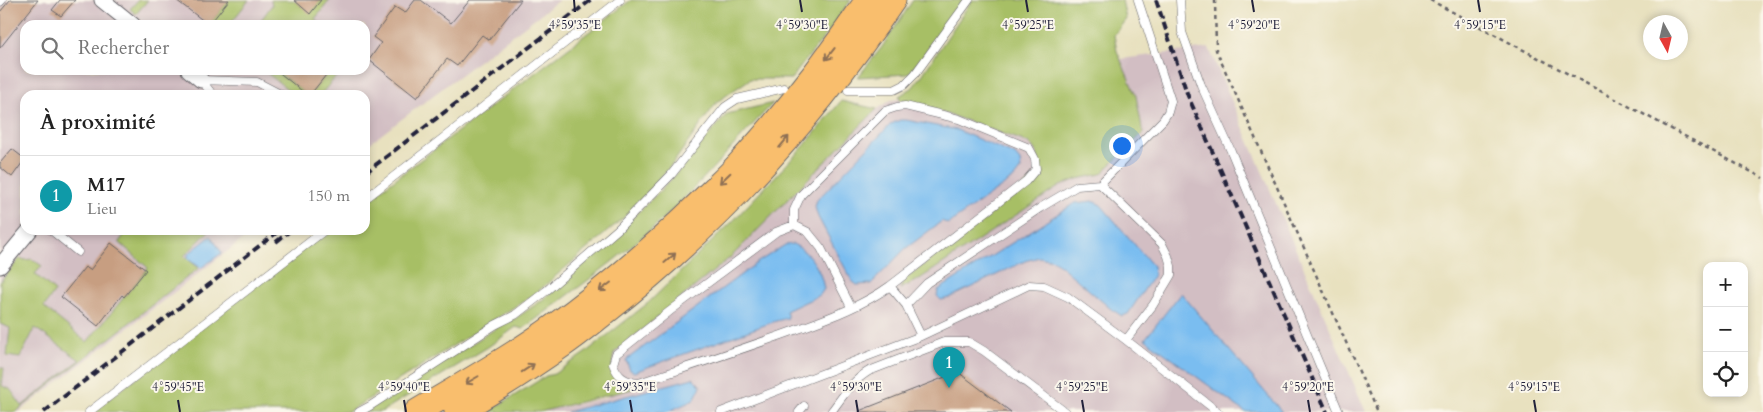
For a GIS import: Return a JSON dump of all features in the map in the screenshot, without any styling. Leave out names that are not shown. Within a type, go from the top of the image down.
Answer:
[{"type":"highway","points":[[417,412],[488,370],[552,328],[619,277],[742,162],[844,36],[868,0]]},
{"type":"highway","points":[[457,412],[564,344],[632,292],[692,239],[759,171],[809,112],[859,50],[893,0]]},
{"type":"street","points":[[102,0],[127,20]]},
{"type":"street","points":[[195,75],[201,80]]},
{"type":"street","points":[[0,266],[26,235]]},
{"type":"lane","points":[[370,195],[620,0]]},
{"type":"lane","points":[[848,90],[894,90],[904,85],[915,74],[969,0]]},
{"type":"lane","points":[[906,305],[927,283],[1040,208],[1077,186],[1100,184],[1163,120],[1168,112],[1171,101],[1138,0]]},
{"type":"lane","points":[[1180,0],[1182,32],[1201,86],[1231,150],[1338,412]]},
{"type":"lane","points":[[201,80],[204,90]]},
{"type":"lane","points":[[201,80],[209,90]]},
{"type":"lane","points":[[201,80],[257,82],[272,90]]},
{"type":"lane","points":[[358,412],[494,326],[515,315],[546,291],[618,229],[671,175],[725,107],[736,99],[784,88]]},
{"type":"lane","points":[[894,90],[897,106]]},
{"type":"lane","points":[[794,225],[794,210],[801,195],[885,111],[897,106],[905,106],[959,119],[1029,148],[1035,159],[1036,169],[1026,181],[876,296],[824,320],[752,347],[638,383],[628,382],[617,374],[613,364],[616,354],[776,232],[794,225],[808,232],[821,248],[851,307]]},
{"type":"lane","points":[[1100,184],[1162,244],[1171,266],[1171,275],[1153,306],[1126,340]]},
{"type":"lane","points":[[57,235],[78,252]]},
{"type":"lane","points":[[90,412],[319,235]]},
{"type":"lane","points":[[890,286],[906,305],[921,336]]},
{"type":"lane","points":[[721,412],[921,336],[1030,286],[1044,286],[1068,297],[1218,412]]},
{"type":"lane","points":[[831,412],[851,385],[864,374],[944,342],[956,341],[969,342],[984,351],[1065,412]]},
{"type":"path","points":[[1214,0],[1216,50],[1376,412]]},
{"type":"path","points":[[1430,0],[1763,178]]},
{"type":"shaded area","points":[[0,0],[559,0],[370,143],[370,90],[20,90],[20,235],[249,235],[19,412],[0,412]]},
{"type":"shaded area","points":[[1209,48],[1366,412],[542,412],[608,397],[593,359],[730,254],[806,182],[876,110],[891,100],[900,99],[935,82]]},
{"type":"green space","points":[[138,0],[148,0],[136,14],[130,9]]},
{"type":"green space","points":[[229,0],[249,0],[233,20],[213,20]]},
{"type":"green space","points":[[271,0],[294,0],[310,13],[321,0],[330,0],[315,19],[316,20],[261,20],[272,5]]},
{"type":"green space","points":[[631,0],[851,0],[791,79],[750,79],[717,102],[671,166],[630,212],[535,294],[348,412],[92,412],[322,235],[370,235],[370,198]]},
{"type":"green space","points":[[913,0],[963,0],[908,74],[858,77],[882,47]]},
{"type":"green space","points":[[972,0],[1122,0],[1126,19],[1114,35],[1117,51],[1136,96],[1143,133],[1101,174],[1077,179],[1060,186],[921,278],[900,289],[903,281],[1037,174],[1039,165],[1038,155],[1033,147],[1026,142],[901,101],[899,96],[912,88],[921,77]]},
{"type":"green space","points":[[269,75],[282,75],[301,90],[289,90]]},
{"type":"green space","points":[[326,75],[338,75],[324,90],[314,90]]},
{"type":"green space","points":[[841,101],[877,109],[732,256],[614,353],[612,371],[615,379],[632,389],[540,412],[488,412],[546,376],[554,374],[585,353],[648,303],[732,222],[805,145]]},
{"type":"green space","points":[[773,103],[701,181],[655,226],[623,253],[523,329],[516,327],[488,347],[381,412],[363,412],[541,301],[606,244],[670,181],[727,114]]},
{"type":"green space","points":[[124,235],[205,235],[184,256],[199,268],[16,412],[0,412],[0,368],[4,368],[2,386],[10,389],[22,406],[80,360],[35,328],[20,358],[7,356],[10,328],[0,324],[0,282],[20,258],[25,260],[32,259],[42,266],[35,274],[55,291],[44,307],[87,342],[148,268],[119,242]]},
{"type":"water","points":[[900,120],[957,130],[1015,155],[1020,161],[1021,169],[1014,178],[948,224],[942,221],[905,249],[871,284],[857,285],[852,281],[818,217],[815,207],[817,200],[891,124]]},
{"type":"water","points":[[1093,201],[1101,205],[1153,266],[1154,275],[1128,314],[1122,316],[1111,309],[1054,260],[1039,257],[1025,261],[949,298],[941,300],[937,296],[938,290],[1075,203]]},
{"type":"water","points":[[211,236],[222,253],[201,268],[188,259],[188,254]]},
{"type":"water","points":[[793,244],[810,257],[818,269],[824,289],[820,295],[786,311],[788,318],[634,372],[630,370],[626,360],[758,262],[785,245]]},
{"type":"water","points":[[1181,293],[1282,412],[1245,412],[1145,339]]},
{"type":"water","points":[[693,378],[701,386],[694,400],[667,412],[567,412]]},
{"type":"building","points":[[10,0],[38,0],[22,20],[20,20],[20,23],[0,48],[0,12]]},
{"type":"building","points":[[60,0],[75,0],[61,16],[52,10]]},
{"type":"building","points":[[176,0],[229,0],[213,20],[202,20]]},
{"type":"building","points":[[294,0],[321,0],[310,14]]},
{"type":"building","points":[[415,0],[421,0],[451,23],[470,0],[521,0],[489,40],[482,35],[457,66],[447,59],[417,98],[370,61],[381,43],[373,37],[395,7],[405,13]]},
{"type":"building","points":[[282,75],[326,75],[314,90],[301,90]]},
{"type":"building","points":[[12,149],[20,155],[20,166],[12,177],[0,167],[0,163]]},
{"type":"building","points":[[111,243],[146,270],[124,297],[122,295],[98,326],[61,297],[85,267],[90,270]]},
{"type":"building","points":[[958,372],[1011,412],[859,412],[859,411]]},
{"type":"railway","points":[[370,169],[591,0]]},
{"type":"railway","points":[[1156,0],[1188,96],[1327,412]]},
{"type":"railway","points":[[44,412],[274,235]]},
{"type":"railway","points":[[276,242],[285,235]]},
{"type":"place","name":"M17","points":[[949,388]]}]
